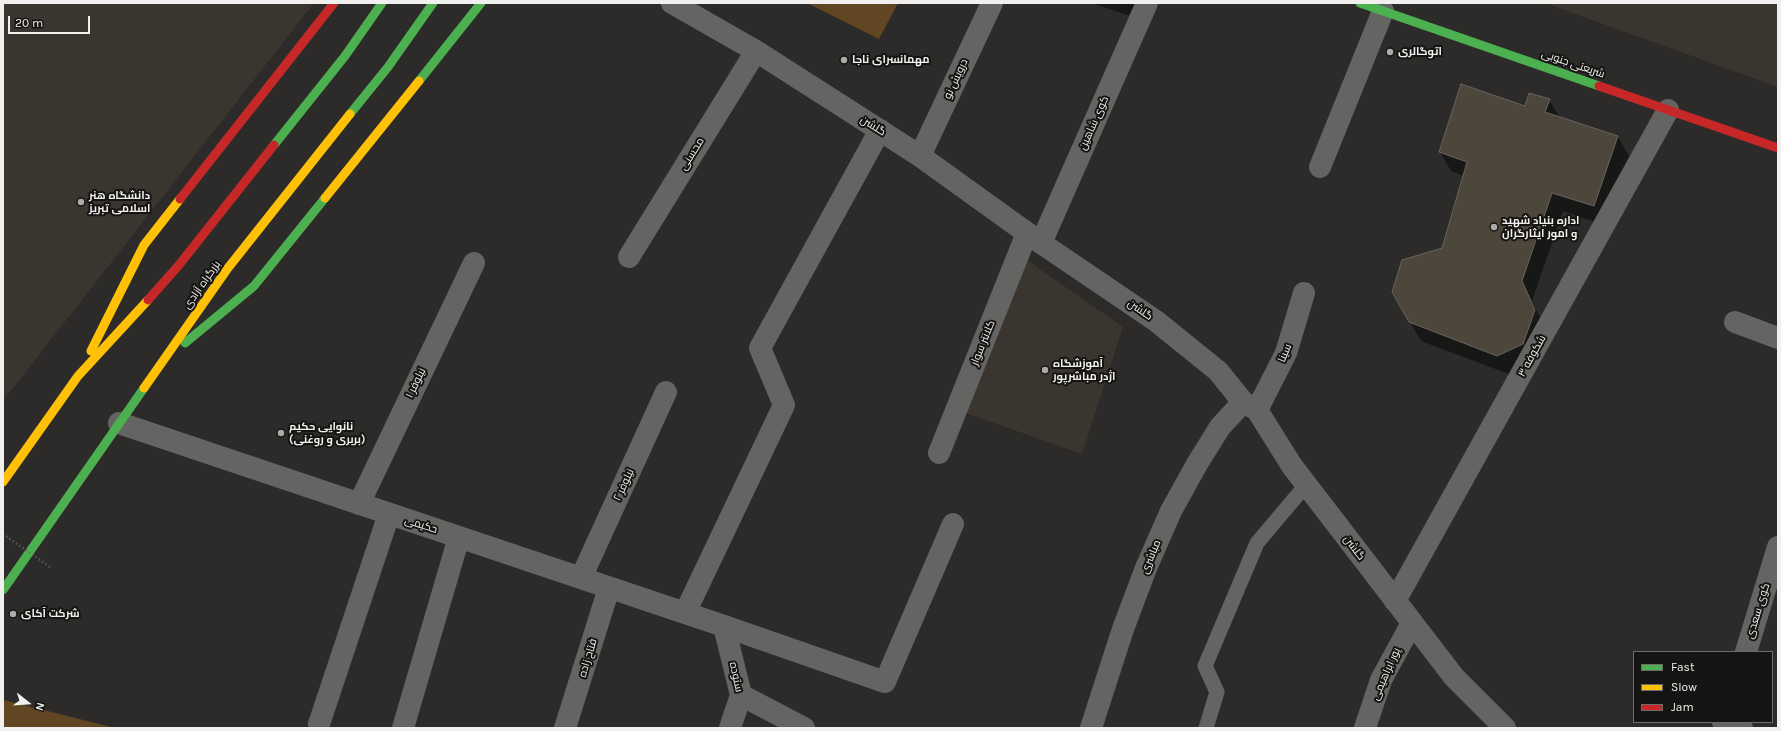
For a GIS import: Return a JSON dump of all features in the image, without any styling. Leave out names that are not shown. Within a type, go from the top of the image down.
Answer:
[{"type":"main road","points":[[78,376],[144,245],[334,3]]},
{"type":"main road","points":[[3,482],[78,376],[179,265],[345,56],[382,3]]},
{"type":"main road","name":"بزرگراه آزادی","points":[[3,590],[228,268],[388,67],[433,3]]},
{"type":"main road","points":[[162,362],[254,286],[481,3]]},
{"type":"main road","name":"شریعتی جنوبی","points":[[1360,3],[1778,148]]},
{"type":"street","name":"گلشن","points":[[672,3],[756,52],[920,156],[1034,238],[1156,321],[1218,372],[1250,406],[1306,485],[1454,677],[1505,728]]},
{"type":"street","name":"درویش نو","points":[[920,156],[992,3]]},
{"type":"street","name":"کوی شاهین","points":[[1034,238],[1147,3]]},
{"type":"street","points":[[1320,167],[1383,11]]},
{"type":"street","name":"محسنی","points":[[629,257],[756,52]]},
{"type":"street","name":"شکوفه ۳","points":[[1395,601],[1668,110]]},
{"type":"street","points":[[685,613],[784,405],[760,348],[880,130]]},
{"type":"street","name":"کلانتر سوار","points":[[939,453],[1034,238]]},
{"type":"street","name":"نیلوفر ۱","points":[[359,504],[474,263]]},
{"type":"street","name":"سینا","points":[[1250,406],[1286,353],[1304,294]]},
{"type":"street","points":[[1735,322],[1778,338]]},
{"type":"street","name":"نیلوفر ۲","points":[[581,578],[666,392]]},
{"type":"street","name":"مباشری","points":[[1091,728],[1123,629],[1146,568],[1171,511],[1197,464],[1220,427],[1250,406]]},
{"type":"street","name":"حکیمی","points":[[119,423],[724,626],[885,682],[953,524]]},
{"type":"street","points":[[319,724],[389,514]]},
{"type":"street","points":[[403,728],[459,537]]},
{"type":"street","name":"کوی سعدی","points":[[1746,651],[1774,576],[1778,547]]},
{"type":"street","name":"فتاح زاده","points":[[565,728],[609,588]]},
{"type":"street","name":"پور ابراهیمی","points":[[1365,728],[1381,680],[1412,623]]},
{"type":"street","name":"ستوده","points":[[724,626],[741,695],[730,728]]},
{"type":"street","points":[[741,695],[804,728]]},
{"type":"street","points":[[1726,723],[1742,728]]},
{"type":"lane","points":[[1206,728],[1217,692],[1205,666],[1258,543],[1306,485]]},
{"type":"path","points":[[3,534],[50,567]]},
{"type":"shaded area","name":"دانشگاه هنر اسلامی تبریز","points":[[3,3],[314,3],[3,401]]},
{"type":"shaded area","points":[[807,3],[898,3],[879,39]]},
{"type":"shaded area","points":[[1545,3],[1778,3],[1778,87]]},
{"type":"shaded area","name":"آموزشگاه اژدر مباشرپور","points":[[1024,258],[1123,327],[1082,454],[963,412]]},
{"type":"shaded area","points":[[4,700],[115,728],[3,728]]},
{"type":"building","name":"اداره بنیاد شهید و امور ایثارگران","points":[[1461,84],[1525,106],[1529,93],[1550,99],[1545,112],[1618,136],[1594,206],[1552,193],[1522,281],[1535,310],[1523,344],[1497,356],[1409,322],[1392,292],[1402,260],[1442,248],[1467,162],[1439,152]]},
{"type":"traffic: fast","points":[[274,145],[345,56],[382,3]]},
{"type":"traffic: fast","points":[[350,114],[388,67],[433,3]]},
{"type":"traffic: fast","points":[[419,81],[481,3]]},
{"type":"traffic: fast","points":[[1360,3],[1599,86]]},
{"type":"traffic: fast","points":[[185,343],[254,286],[325,198]]},
{"type":"traffic: fast","points":[[3,590],[144,388]]},
{"type":"traffic: slow","points":[[325,198],[419,81]]},
{"type":"traffic: slow","points":[[144,388],[228,268],[350,114]]},
{"type":"traffic: slow","points":[[91,351],[144,245],[180,199]]},
{"type":"traffic: slow","points":[[3,482],[78,376],[148,300]]},
{"type":"traffic: jam","points":[[180,199],[334,3]]},
{"type":"traffic: jam","points":[[1599,86],[1778,148]]},
{"type":"traffic: jam","points":[[148,300],[179,265],[274,145]]},
{"type":"place","name":"اتوگالری","points":[[1390,52]]},
{"type":"place","name":"مهمانسرای ناجا","points":[[844,60]]},
{"type":"place","name":"دانشگاه هنر اسلامی تبریز","points":[[81,202]]},
{"type":"place","name":"اداره بنیاد شهید و امور ایثارگران","points":[[1494,227]]},
{"type":"place","name":"آموزشگاه اژدر مباشرپور","points":[[1045,370]]},
{"type":"place","name":"نانوایی حکیم (بربری و روغنی)","points":[[281,433]]},
{"type":"place","name":"شرکت آکای","points":[[13,614]]}]
